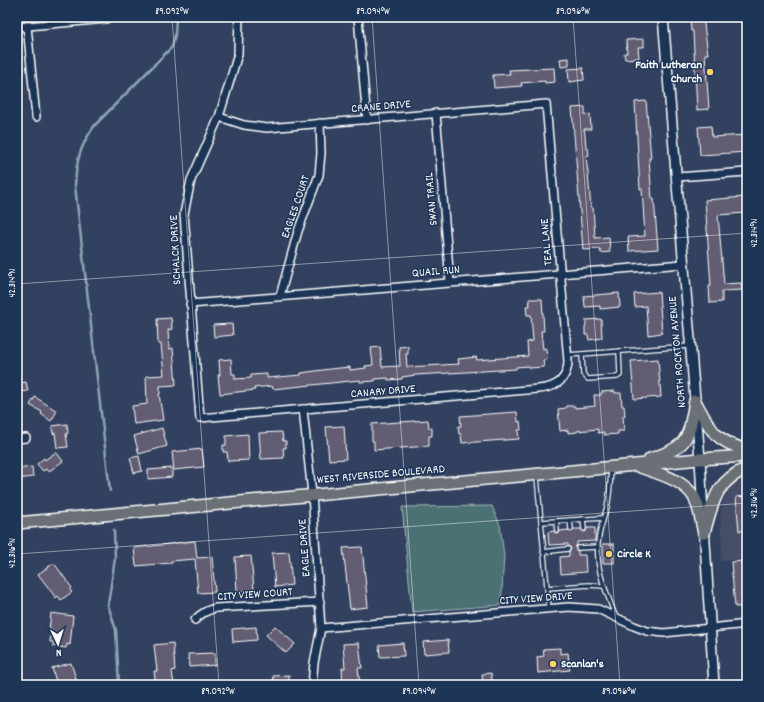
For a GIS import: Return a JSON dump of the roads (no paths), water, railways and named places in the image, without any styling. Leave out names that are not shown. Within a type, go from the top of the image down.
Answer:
[{"type":"main road","name":"NORTH ROCKTON AVENUE","points":[[663,17],[700,459],[714,685]]},
{"type":"main road","points":[[694,401],[712,432],[722,440],[747,450]]},
{"type":"main road","points":[[636,464],[662,455],[675,449],[684,442],[689,432],[694,401]]},
{"type":"main road","name":"WEST RIVERSIDE BOULEVARD","points":[[17,523],[636,464],[747,456]]},
{"type":"main road","points":[[636,464],[676,481],[694,496],[704,534]]},
{"type":"main road","points":[[704,534],[715,496],[721,487],[735,473],[747,468]]},
{"type":"street","name":"SCHALCK DRIVE","points":[[200,418],[184,214],[192,180],[219,117],[238,54],[239,17]]},
{"type":"street","points":[[358,17],[367,120]]},
{"type":"street","points":[[17,27],[105,18]]},
{"type":"street","points":[[27,26],[36,117]]},
{"type":"street","name":"CRANE DRIVE","points":[[219,117],[244,125],[267,128],[546,104]]},
{"type":"street","name":"TEAL LANE","points":[[546,104],[568,355],[568,367],[563,377]]},
{"type":"street","name":"SWAN TRAIL","points":[[436,114],[450,282]]},
{"type":"street","name":"EAGLES COURT","points":[[280,296],[298,231],[319,175],[321,153],[320,123]]},
{"type":"street","points":[[677,177],[747,172]]},
{"type":"street","name":"QUAIL RUN","points":[[190,304],[683,264]]},
{"type":"street","name":"CANARY DRIVE","points":[[200,418],[545,389],[556,385],[563,377]]},
{"type":"street","name":"EAGLE DRIVE","points":[[303,409],[312,494],[321,628],[314,663],[312,685]]},
{"type":"street","points":[[17,439],[26,438]]},
{"type":"street","name":"CITY VIEW COURT","points":[[195,620],[200,614],[216,608],[320,602]]},
{"type":"street","name":"CITY VIEW DRIVE","points":[[321,628],[549,609],[586,608],[598,609],[647,631],[664,632],[747,624]]},
{"type":"lane","points":[[568,355],[690,346]]},
{"type":"lane","points":[[582,354],[583,374],[588,379],[617,377],[620,376],[619,351]]},
{"type":"lane","points":[[611,467],[607,506],[598,539],[598,547],[600,574],[615,616]]},
{"type":"lane","points":[[536,474],[549,609]]},
{"type":"lane","points":[[541,522],[603,518]]},
{"type":"lane","points":[[583,519],[584,529]]},
{"type":"lane","points":[[570,520],[571,529]]},
{"type":"lane","points":[[556,521],[557,531]]},
{"type":"lane","points":[[586,542],[586,548]]},
{"type":"lane","points":[[558,544],[559,550]]},
{"type":"lane","points":[[578,548],[598,547]]},
{"type":"lane","points":[[544,552],[568,549]]},
{"type":"lane","points":[[547,588],[589,585],[604,586]]},
{"type":"waterway","points":[[110,491],[75,186],[76,169],[82,147],[95,125],[172,47],[175,35],[176,17]]},
{"type":"waterway","points":[[114,530],[115,558],[108,605],[116,630],[119,685]]},
{"type":"place","name":"Faith Lutheran Church","points":[[710,72]]},
{"type":"place","name":"Circle K","points":[[609,554]]},
{"type":"place","name":"Scanlan's","points":[[553,664]]}]
